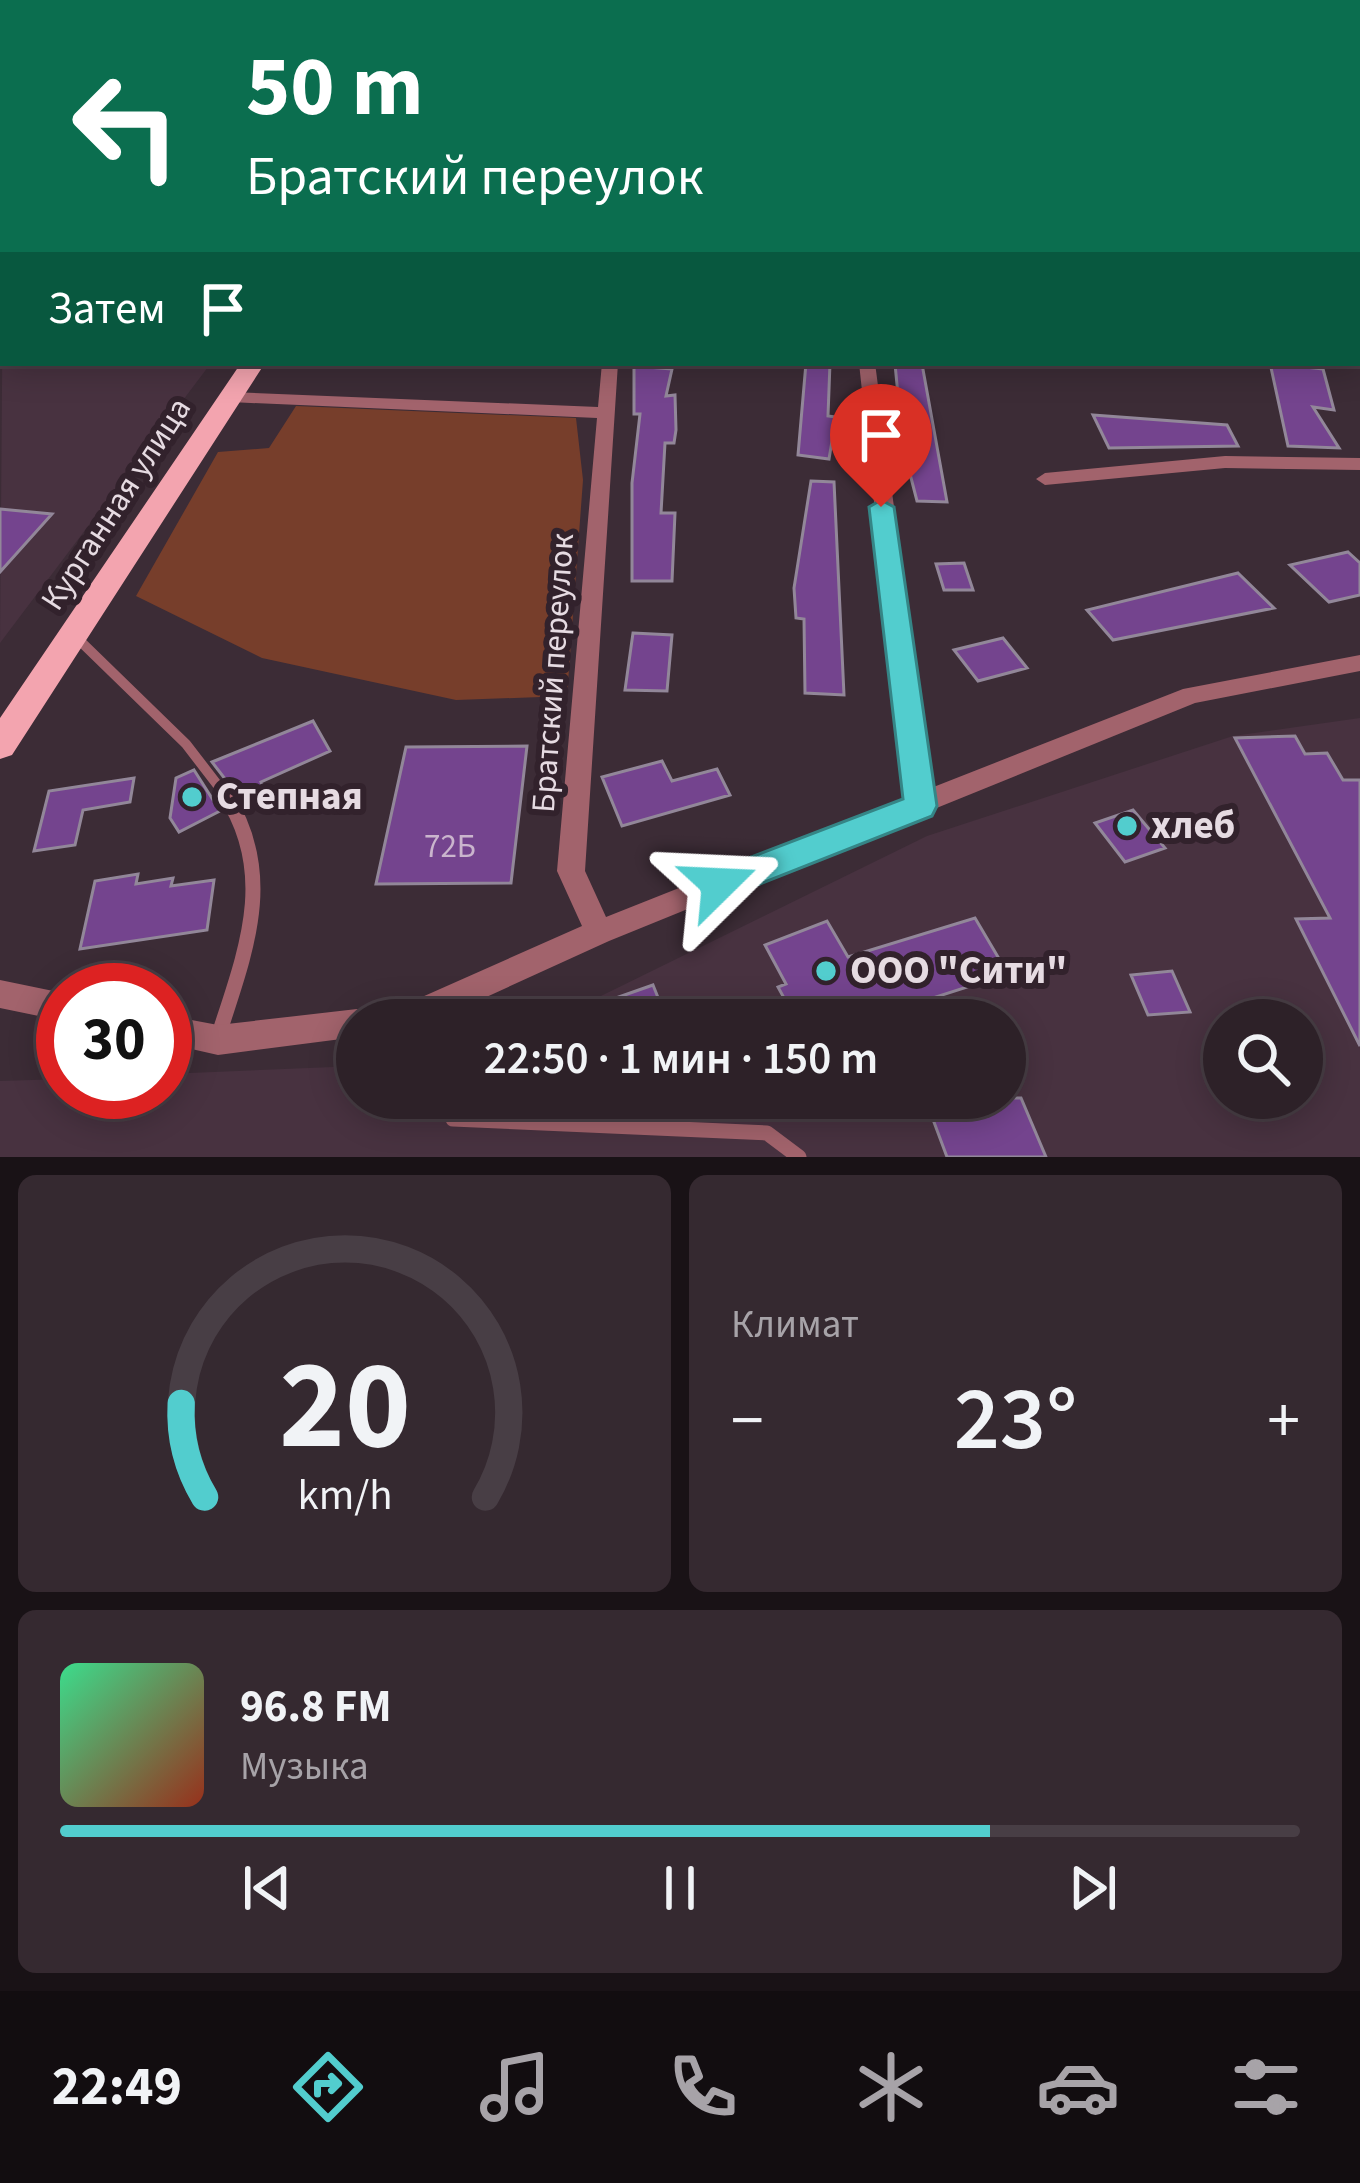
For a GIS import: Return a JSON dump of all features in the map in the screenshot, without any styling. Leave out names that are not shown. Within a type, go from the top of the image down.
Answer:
[{"type":"main road","name":"Курганная улица","points":[[0,746],[251,366]]},
{"type":"street","name":"Братский переулок","points":[[599,932],[572,871],[610,366]]},
{"type":"street","points":[[867,366],[920,806]]},
{"type":"street","points":[[230,397],[605,413]]},
{"type":"street","points":[[1046,479],[1225,463],[1360,464]]},
{"type":"street","points":[[456,999],[599,932],[1191,695],[1360,663]]},
{"type":"street","points":[[0,994],[36,1001]]},
{"type":"street","points":[[192,1035],[218,1040],[336,1026]]},
{"type":"lane","points":[[73,634],[183,742],[243,820],[256,874],[249,937],[218,1040]]},
{"type":"lane","points":[[453,1119],[766,1133],[799,1157]]},
{"type":"shaded area","points":[[2,366],[209,366],[0,643]]},
{"type":"shaded area","points":[[296,406],[576,418],[583,480],[567,696],[456,700],[262,658],[136,596],[218,452],[269,448]]},
{"type":"shaded area","points":[[1360,718],[1360,1157],[0,1157],[0,1081],[36,1080],[36,1119],[192,1119],[192,1073],[336,1067],[336,1119],[1026,1119],[1026,999],[595,999],[927,836],[1233,736]]},
{"type":"building","points":[[634,366],[672,369],[666,396],[675,395],[676,430],[674,443],[665,443],[661,513],[675,513],[672,581],[632,581],[632,483],[640,414],[634,414]]},
{"type":"building","points":[[806,366],[830,366],[828,416],[836,417],[829,459],[798,455]]},
{"type":"building","points":[[895,366],[922,366],[947,502],[917,501],[903,447]]},
{"type":"building","points":[[1271,366],[1323,369],[1334,410],[1313,407],[1339,448],[1288,446]]},
{"type":"building","points":[[1093,415],[1227,425],[1238,446],[1109,448]]},
{"type":"building","points":[[811,481],[834,482],[844,695],[805,693],[804,619],[796,618],[794,588]]},
{"type":"building","points":[[0,509],[52,514],[0,572]]},
{"type":"building","points":[[1348,552],[1360,563],[1360,595],[1329,602],[1290,565]]},
{"type":"building","points":[[964,563],[973,590],[944,590],[936,564]]},
{"type":"building","points":[[1238,573],[1274,608],[1113,640],[1087,610]]},
{"type":"building","points":[[633,633],[672,635],[667,691],[625,690]]},
{"type":"building","points":[[1003,638],[1027,668],[978,681],[954,650]]},
{"type":"building","points":[[313,721],[330,751],[261,782],[264,790],[242,801],[212,762]]},
{"type":"building","points":[[1295,736],[1305,754],[1327,753],[1343,780],[1360,780],[1360,1046],[1296,919],[1330,918],[1235,738]]},
{"type":"building","points":[[527,746],[511,883],[376,884],[406,747]]},
{"type":"building","points":[[662,761],[672,781],[717,769],[730,795],[622,826],[602,777]]},
{"type":"building","points":[[194,770],[220,811],[179,832],[170,818],[176,778]]},
{"type":"building","points":[[134,778],[130,802],[83,810],[75,845],[34,851],[49,791]]},
{"type":"building","points":[[1133,810],[1165,848],[1125,862],[1095,823]]},
{"type":"building","points":[[138,874],[136,884],[173,878],[171,886],[214,880],[207,930],[80,949],[95,881]]},
{"type":"building","points":[[975,918],[1008,974],[930,999],[785,999],[778,987],[786,984],[765,945],[827,921],[848,957]]},
{"type":"building","points":[[1172,971],[1190,1012],[1148,1015],[1131,975]]},
{"type":"building","points":[[653,985],[659,999],[613,999]]},
{"type":"building","points":[[1026,1110],[1046,1157],[947,1157],[933,1119],[1026,1119]]},
{"type":"place","name":"Степная","points":[[192,797]]},
{"type":"place","name":"хлеб","points":[[1127,826]]},
{"type":"place","name":"ООО \"Сити\"","points":[[826,971]]},
{"type":"route","points":[[719,884],[920,806],[881,507]]}]
